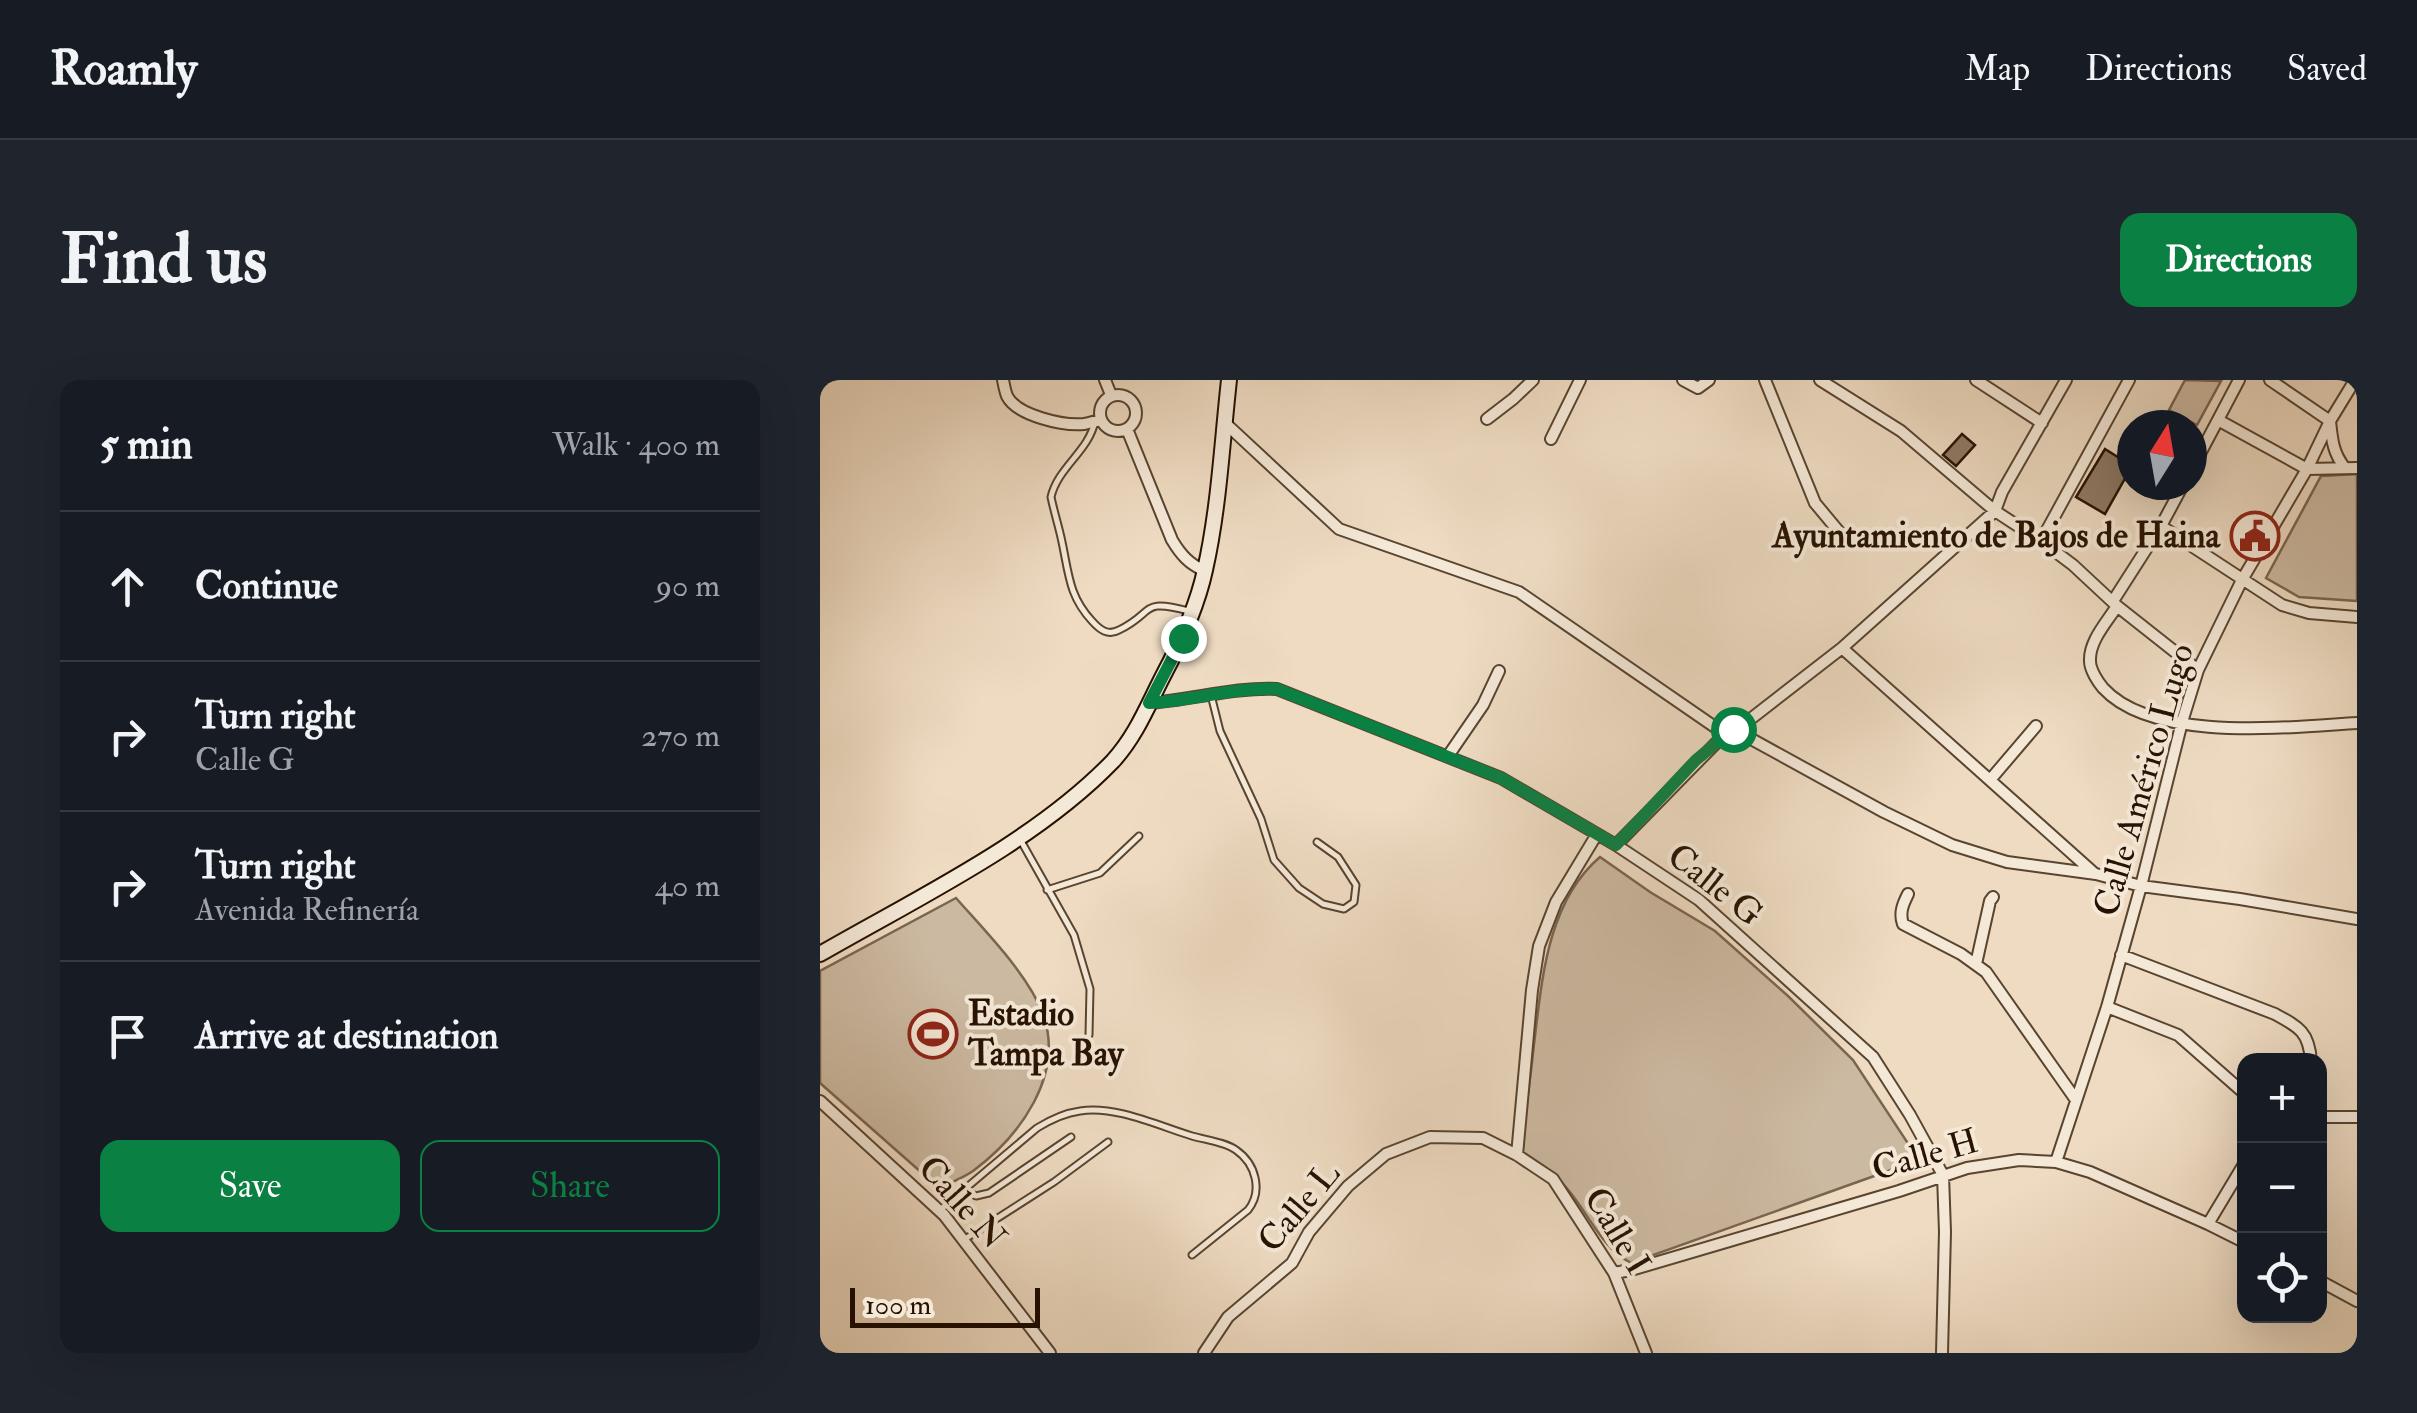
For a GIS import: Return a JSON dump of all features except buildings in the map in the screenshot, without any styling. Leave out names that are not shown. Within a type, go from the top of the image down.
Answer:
[{"type":"main road","points":[[820,954],[1019,838],[1114,760],[1136,731],[1183,638],[1205,572],[1229,380]]},
{"type":"street","points":[[1003,380],[1007,397],[1028,413],[1082,425],[1098,420]]},
{"type":"street","points":[[1105,380],[1112,395]]},
{"type":"street","points":[[1487,419],[1533,380]]},
{"type":"street","points":[[1551,439],[1580,380]]},
{"type":"street","points":[[1682,380],[1698,388],[1709,380]]},
{"type":"street","points":[[1765,380],[1815,503],[1840,532]]},
{"type":"street","points":[[1820,380],[1901,431],[1995,512],[2041,540],[2198,670]]},
{"type":"street","points":[[1976,380],[2042,422]]},
{"type":"street","points":[[1616,845],[1729,731],[1842,648],[1995,512],[2002,492],[2066,380]]},
{"type":"street","points":[[2041,540],[2129,380]]},
{"type":"street","points":[[2207,440],[2239,380]]},
{"type":"street","points":[[2270,380],[2330,421],[2336,456],[2351,468]]},
{"type":"street","name":"Calle Américo Lugo","points":[[2056,1162],[2107,1007],[2198,670],[2242,580],[2355,380]]},
{"type":"street","points":[[1120,394],[1135,405],[1137,414],[1127,429],[1117,432],[1098,420],[1103,401],[1112,395],[1120,394]]},
{"type":"street","points":[[2218,420],[2307,469],[2351,468]]},
{"type":"street","points":[[1224,422],[1339,529],[1518,592],[1729,731],[1952,845],[2007,862],[2357,919]]},
{"type":"street","points":[[1127,429],[1172,540],[1181,555],[1205,572]]},
{"type":"street","points":[[2175,500],[2095,640],[2090,662],[2098,682],[2114,700],[2140,714],[2182,722],[2247,729],[2357,723]]},
{"type":"street","points":[[2160,526],[2282,605],[2309,613],[2357,617]]},
{"type":"street","points":[[1842,648],[2096,874]]},
{"type":"street","points":[[1448,756],[1484,705],[1499,672]]},
{"type":"street","name":"Calle G","points":[[1149,703],[1184,701],[1250,688],[1277,689],[1501,778],[1616,845],[1699,900],[1873,1057],[1943,1175],[1942,1353]]},
{"type":"street","points":[[1990,780],[2036,726]]},
{"type":"street","points":[[1517,1155],[1539,946],[1556,902],[1597,834]]},
{"type":"street","points":[[1908,894],[1902,905],[1904,924],[1976,964],[1998,987],[2076,1100]]},
{"type":"street","points":[[1976,964],[1993,896]]},
{"type":"street","points":[[2122,955],[2276,1014],[2297,1026],[2309,1040],[2310,1053]]},
{"type":"street","points":[[2107,1007],[2178,1035],[2237,1087]]},
{"type":"street","name":"Calle N","points":[[820,1101],[940,1210],[1050,1353]]},
{"type":"street","points":[[2327,1117],[2357,1117]]},
{"type":"street","name":"Calle L","points":[[1204,1353],[1228,1318],[1292,1263],[1309,1232],[1348,1186],[1386,1154],[1430,1137],[1483,1138],[1517,1155]]},
{"type":"street","name":"Calle I","points":[[1517,1155],[1554,1180],[1614,1273],[1646,1353]]},
{"type":"street","name":"Calle H","points":[[1614,1273],[1966,1168],[2020,1160],[2056,1162],[2090,1172],[2237,1238]]},
{"type":"street","points":[[2208,1224],[2237,1176]]},
{"type":"street","points":[[2327,1285],[2357,1300]]},
{"type":"lane","points":[[1098,420],[1054,482],[1051,496],[1076,601],[1099,628],[1109,633],[1118,631],[1154,605],[1192,612]]},
{"type":"lane","points":[[1211,696],[1220,732],[1261,818],[1274,860],[1299,888],[1323,904],[1344,909],[1354,902],[1356,885],[1338,856],[1317,842]]},
{"type":"lane","points":[[1047,890],[1100,873],[1138,836]]},
{"type":"lane","points":[[1019,838],[1074,935],[1090,989],[1090,1035]]},
{"type":"lane","points":[[940,1210],[1037,1128],[1078,1110],[1090,1110],[1146,1120],[1234,1148],[1252,1168],[1255,1201],[1192,1255]]},
{"type":"lane","points":[[964,1190],[976,1196],[989,1192],[1071,1136]]},
{"type":"lane","points":[[962,1240],[1054,1182],[1108,1142]]},
{"type":"shaded area","points":[[2185,380],[2221,381],[2205,410],[2169,410]]},
{"type":"shaded area","points":[[2357,474],[2357,601],[2299,597],[2266,578],[2321,476]]},
{"type":"shaded area","points":[[1600,857],[1715,931],[1788,996],[1853,1060],[1919,1160],[1631,1263],[1610,1247],[1560,1181],[1521,1153],[1550,943],[1568,896]]},
{"type":"shaded area","name":"Estadio Tampa Bay","points":[[956,898],[1004,953],[1036,999],[1048,1037],[1048,1059],[1034,1102],[1007,1140],[973,1171],[939,1188],[820,1083],[820,971]]},
{"type":"place","name":"Ayuntamiento de Bajos de Haina","points":[[2255,536]]},
{"type":"place","name":"Estadio Tampa Bay","points":[[933,1034]]},
{"type":"route","points":[[1183,638],[1149,703],[1184,701],[1250,688],[1277,689],[1501,778],[1616,845],[1696,760],[1733,729]]}]
